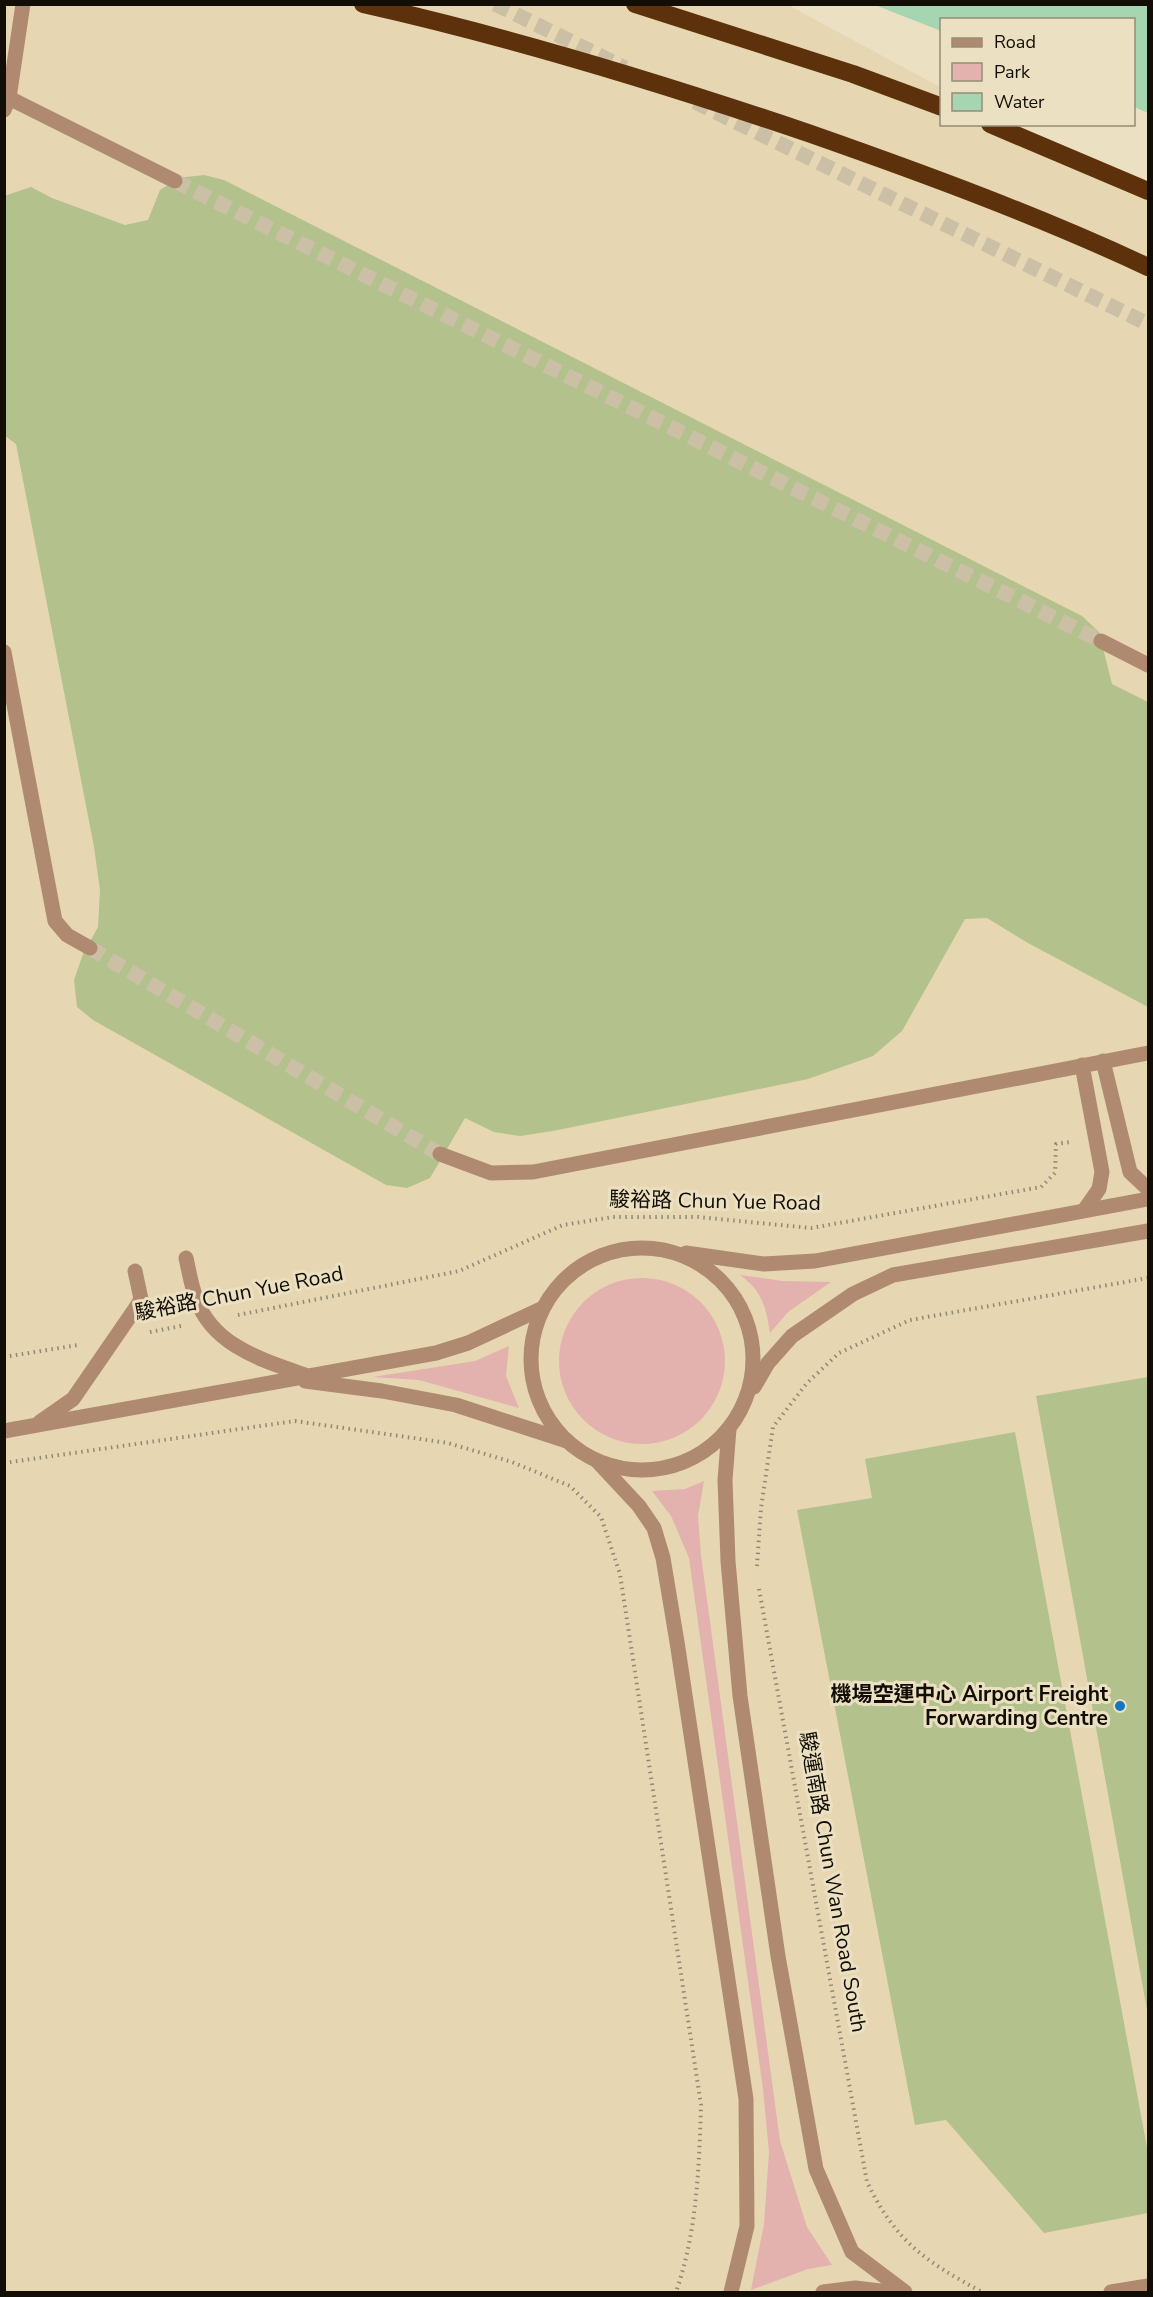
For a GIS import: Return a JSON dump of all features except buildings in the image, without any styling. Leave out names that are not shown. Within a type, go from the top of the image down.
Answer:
[{"type":"highway","points":[[363,4],[535,47],[714,101],[902,166],[1006,206],[1149,267]]},
{"type":"highway","points":[[635,4],[853,74],[940,106]]},
{"type":"highway","points":[[995,126],[1149,190]]},
{"type":"street","points":[[23,4],[7,104],[175,181]]},
{"type":"street","points":[[1101,642],[1149,665]]},
{"type":"street","points":[[4,652],[55,921],[67,935],[90,948]]},
{"type":"street","points":[[440,1154],[491,1173],[533,1172],[1149,1053]]},
{"type":"street","points":[[1103,1061],[1130,1172],[1149,1189]]},
{"type":"street","points":[[1082,1065],[1102,1172],[1099,1188],[1085,1209]]},
{"type":"street","points":[[567,1441],[544,1413],[532,1379],[532,1342],[543,1308],[564,1280],[593,1260],[627,1249],[662,1250],[764,1264],[814,1261],[1085,1209],[1149,1199]]},
{"type":"street","points":[[597,1461],[626,1469],[654,1470],[682,1463],[708,1449],[729,1429],[768,1363],[792,1336],[853,1294],[893,1275],[1149,1231]]},
{"type":"street","points":[[662,1250],[693,1260],[720,1280],[740,1305],[751,1336],[754,1369],[746,1400]]},
{"type":"street","points":[[186,1258],[196,1300],[208,1321],[220,1335],[248,1354],[307,1375]]},
{"type":"street","points":[[36,1425],[73,1399],[141,1299],[135,1270]]},
{"type":"street","points":[[4,1431],[436,1353],[468,1343],[543,1308]]},
{"type":"street","points":[[290,1379],[382,1391],[456,1405],[567,1441],[597,1461],[639,1506],[654,1528],[663,1558],[675,1632],[746,2099],[747,2226],[731,2292]]},
{"type":"street","points":[[729,1429],[725,1480],[728,1561],[740,1696],[778,1956],[816,2169],[852,2252],[905,2292]]},
{"type":"street","points":[[1111,2292],[1149,2286]]},
{"type":"street","points":[[823,2292],[855,2288],[889,2292]]},
{"type":"path","name":"駿裕路 Chun Yue Road","points":[[4,1357],[114,1339],[459,1271],[563,1225],[593,1220],[612,1217],[698,1217],[811,1228],[1041,1186],[1054,1173],[1056,1144],[1096,1137]]},
{"type":"path","points":[[756,1570],[762,1498],[773,1427],[807,1383],[839,1353],[910,1320],[1149,1278]]},
{"type":"path","points":[[4,1462],[295,1421],[448,1443],[512,1462],[570,1486],[600,1517],[620,1574],[701,2105],[699,2180],[685,2268],[676,2292]]},
{"type":"path","name":"駿運南路 Chun Wan Road South","points":[[758,1580],[867,2181],[882,2213],[910,2248],[982,2292]]},
{"type":"shaded area","points":[[5,5],[789,5],[940,84],[940,126],[1018,126],[1148,193],[1148,2292],[5,2292]]},
{"type":"green space","points":[[740,1275],[783,1281],[831,1282],[788,1312],[770,1333],[762,1300],[753,1287]]},
{"type":"green space","points":[[642,1278],[658,1279],[674,1284],[701,1302],[719,1329],[724,1345],[724,1377],[719,1393],[701,1420],[674,1438],[658,1443],[642,1444],[626,1443],[610,1438],[583,1420],[565,1393],[560,1377],[559,1361],[560,1345],[565,1329],[583,1302],[610,1284],[626,1279]]},
{"type":"green space","points":[[509,1346],[506,1376],[519,1408],[419,1380],[373,1377],[475,1361]]},
{"type":"green space","points":[[704,1481],[698,1516],[701,1555],[780,2141],[807,2227],[832,2265],[808,2269],[751,2290],[764,2224],[769,2152],[763,2089],[689,1558],[671,1516],[652,1491],[685,1489]]},
{"type":"water","points":[[789,5],[1148,5],[1148,193],[1134,126],[1135,18],[940,18],[940,84]]},
{"type":"pier","points":[[786,4],[875,5],[940,31],[940,87]]},
{"type":"pier","points":[[1135,107],[1148,113],[1148,196],[1017,126],[1135,126]]},
{"type":"tunnel","points":[[495,4],[625,68]]},
{"type":"tunnel","points":[[695,102],[1148,324]]},
{"type":"tunnel","points":[[175,181],[1101,641]]},
{"type":"tunnel","points":[[90,948],[440,1154]]},
{"type":"place","name":"機場空運中心 Airport Freight Forwarding Centre","points":[[1120,1706]]}]
